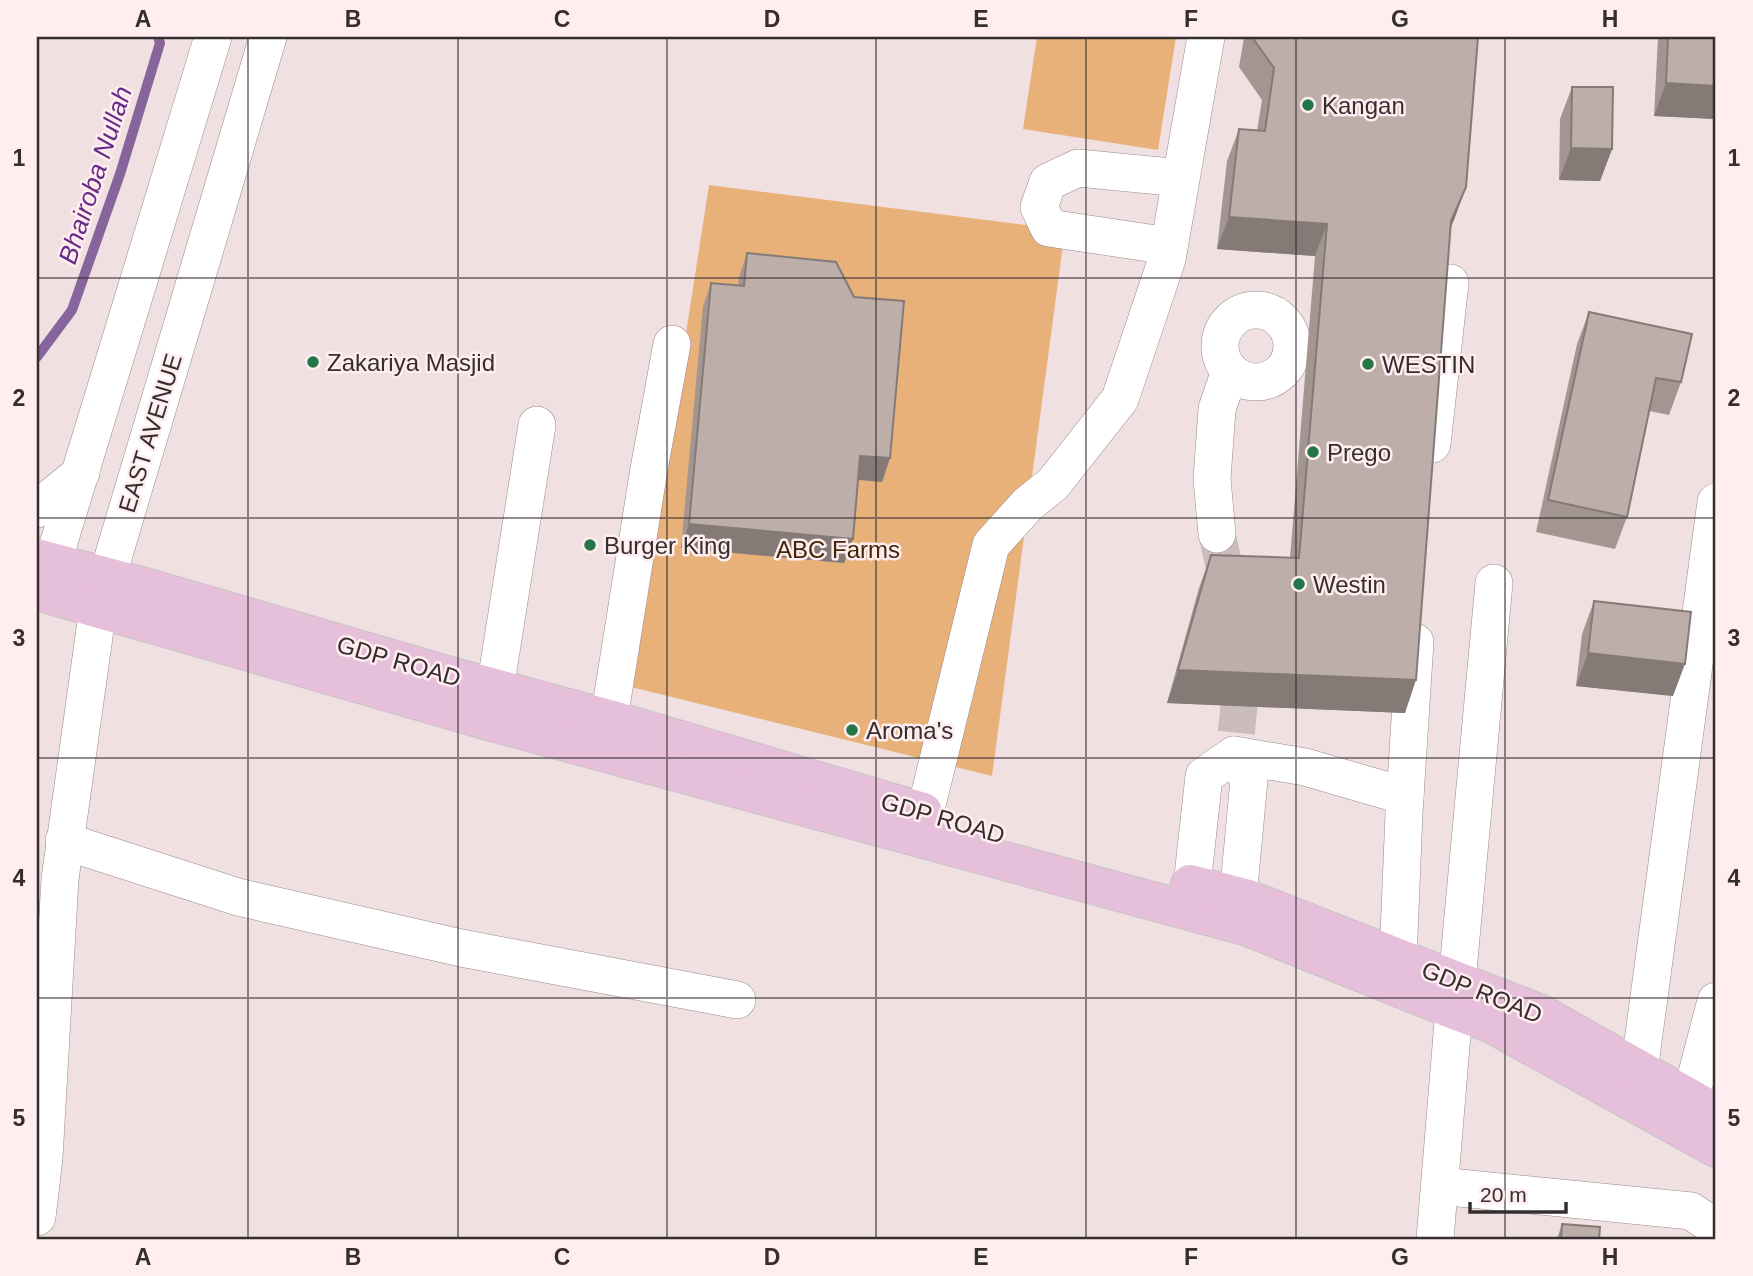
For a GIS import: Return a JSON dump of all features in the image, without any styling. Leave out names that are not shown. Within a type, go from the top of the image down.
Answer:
[{"type":"main road","points":[[43,576],[102,592],[168,630],[492,722],[1248,928],[1455,996],[1492,1024],[1716,1148]]},
{"type":"main road","name":"GDP ROAD","points":[[102,592],[145,586],[1005,836],[1238,897],[1398,959],[1455,996],[1541,1014],[1703,1106]]},
{"type":"street","points":[[43,576],[80,473],[213,37]]},
{"type":"street","name":"EAST AVENUE","points":[[37,1217],[44,1158],[64,841],[102,592],[268,37]]},
{"type":"street","points":[[925,813],[991,545],[1028,504],[1053,485],[1120,399],[1167,259],[1206,37]]},
{"type":"street","points":[[1169,246],[1049,228],[1039,207],[1048,182],[1078,168],[1181,178]]},
{"type":"street","points":[[1429,477],[1450,283]]},
{"type":"street","points":[[609,719],[672,344]]},
{"type":"street","points":[[1217,534],[1212,479],[1215,432],[1217,409],[1230,371]]},
{"type":"street","points":[[495,688],[537,425]]},
{"type":"street","points":[[37,509],[80,473]]},
{"type":"street","points":[[1639,1071],[1716,502]]},
{"type":"street","points":[[1435,1239],[1494,583]]},
{"type":"street","points":[[1398,959],[1417,615]]},
{"type":"street","points":[[1192,885],[1204,776],[1234,755],[1305,767],[1405,796]]},
{"type":"street","points":[[1234,755],[1249,780],[1238,897]]},
{"type":"street","points":[[64,841],[251,900],[461,948],[737,1000]]},
{"type":"street","points":[[1703,1106],[1716,1001]]},
{"type":"street","points":[[1440,1186],[1691,1211],[1716,1228]]},
{"type":"green space","points":[[1037,37],[1176,37],[1158,150],[1023,129]]},
{"type":"green space","name":"ABC Farms","points":[[709,185],[1065,230],[992,776],[631,687]]},
{"type":"building","name":"WESTIN","points":[[1252,37],[1478,37],[1466,187],[1451,221],[1416,680],[1178,670],[1211,555],[1299,558],[1327,224],[1229,217],[1239,129],[1265,131],[1274,68]]},
{"type":"building","points":[[1668,37],[1716,37],[1716,86],[1666,83]]},
{"type":"building","points":[[1572,87],[1613,87],[1612,149],[1571,148]]},
{"type":"building","points":[[747,253],[836,262],[854,297],[904,301],[890,458],[860,456],[853,539],[689,524],[711,283],[744,286]]},
{"type":"building","points":[[1589,312],[1692,334],[1681,382],[1656,378],[1627,517],[1548,500]]},
{"type":"building","points":[[1594,601],[1691,612],[1685,664],[1588,653]]},
{"type":"building","points":[[1562,1224],[1600,1227],[1599,1239],[1561,1239]]},
{"type":"waterway","name":"Bhairoba Nullah","points":[[37,357],[72,310],[120,174],[160,43],[158,37]]},
{"type":"tunnel","points":[[1217,534],[1244,658],[1234,755]]},
{"type":"place","name":"Kangan","points":[[1308,105]]},
{"type":"place","name":"Zakariya Masjid","points":[[313,362]]},
{"type":"place","name":"WESTIN","points":[[1368,364]]},
{"type":"place","name":"Prego","points":[[1313,452]]},
{"type":"place","name":"Burger King","points":[[590,545]]},
{"type":"place","name":"Westin","points":[[1299,584]]},
{"type":"place","name":"Aroma's","points":[[852,730]]}]
